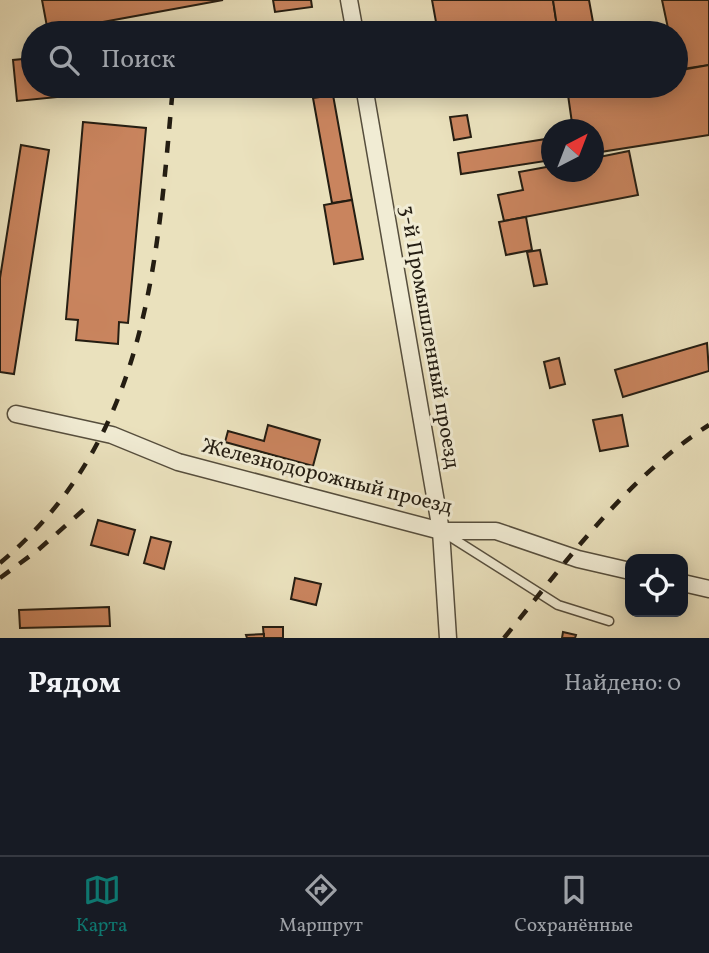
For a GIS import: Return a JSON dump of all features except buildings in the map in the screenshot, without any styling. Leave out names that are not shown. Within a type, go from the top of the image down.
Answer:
[{"type":"street","points":[[349,0],[353,21]]},
{"type":"street","name":"3-й Промышленный проезд","points":[[366,98],[441,531],[448,638]]},
{"type":"street","name":"Железнодорожный проезд","points":[[16,414],[112,435],[178,462],[441,531],[496,531],[578,559],[625,570]]},
{"type":"street","points":[[688,584],[709,589]]},
{"type":"lane","points":[[441,531],[558,605],[609,621]]},
{"type":"railway","points":[[0,563],[49,514],[87,461],[116,405],[136,345],[150,282],[160,218],[172,98]]},
{"type":"railway","points":[[504,638],[574,551],[624,496],[650,470],[709,425]]},
{"type":"railway","points":[[0,578],[38,550],[89,505]]}]
